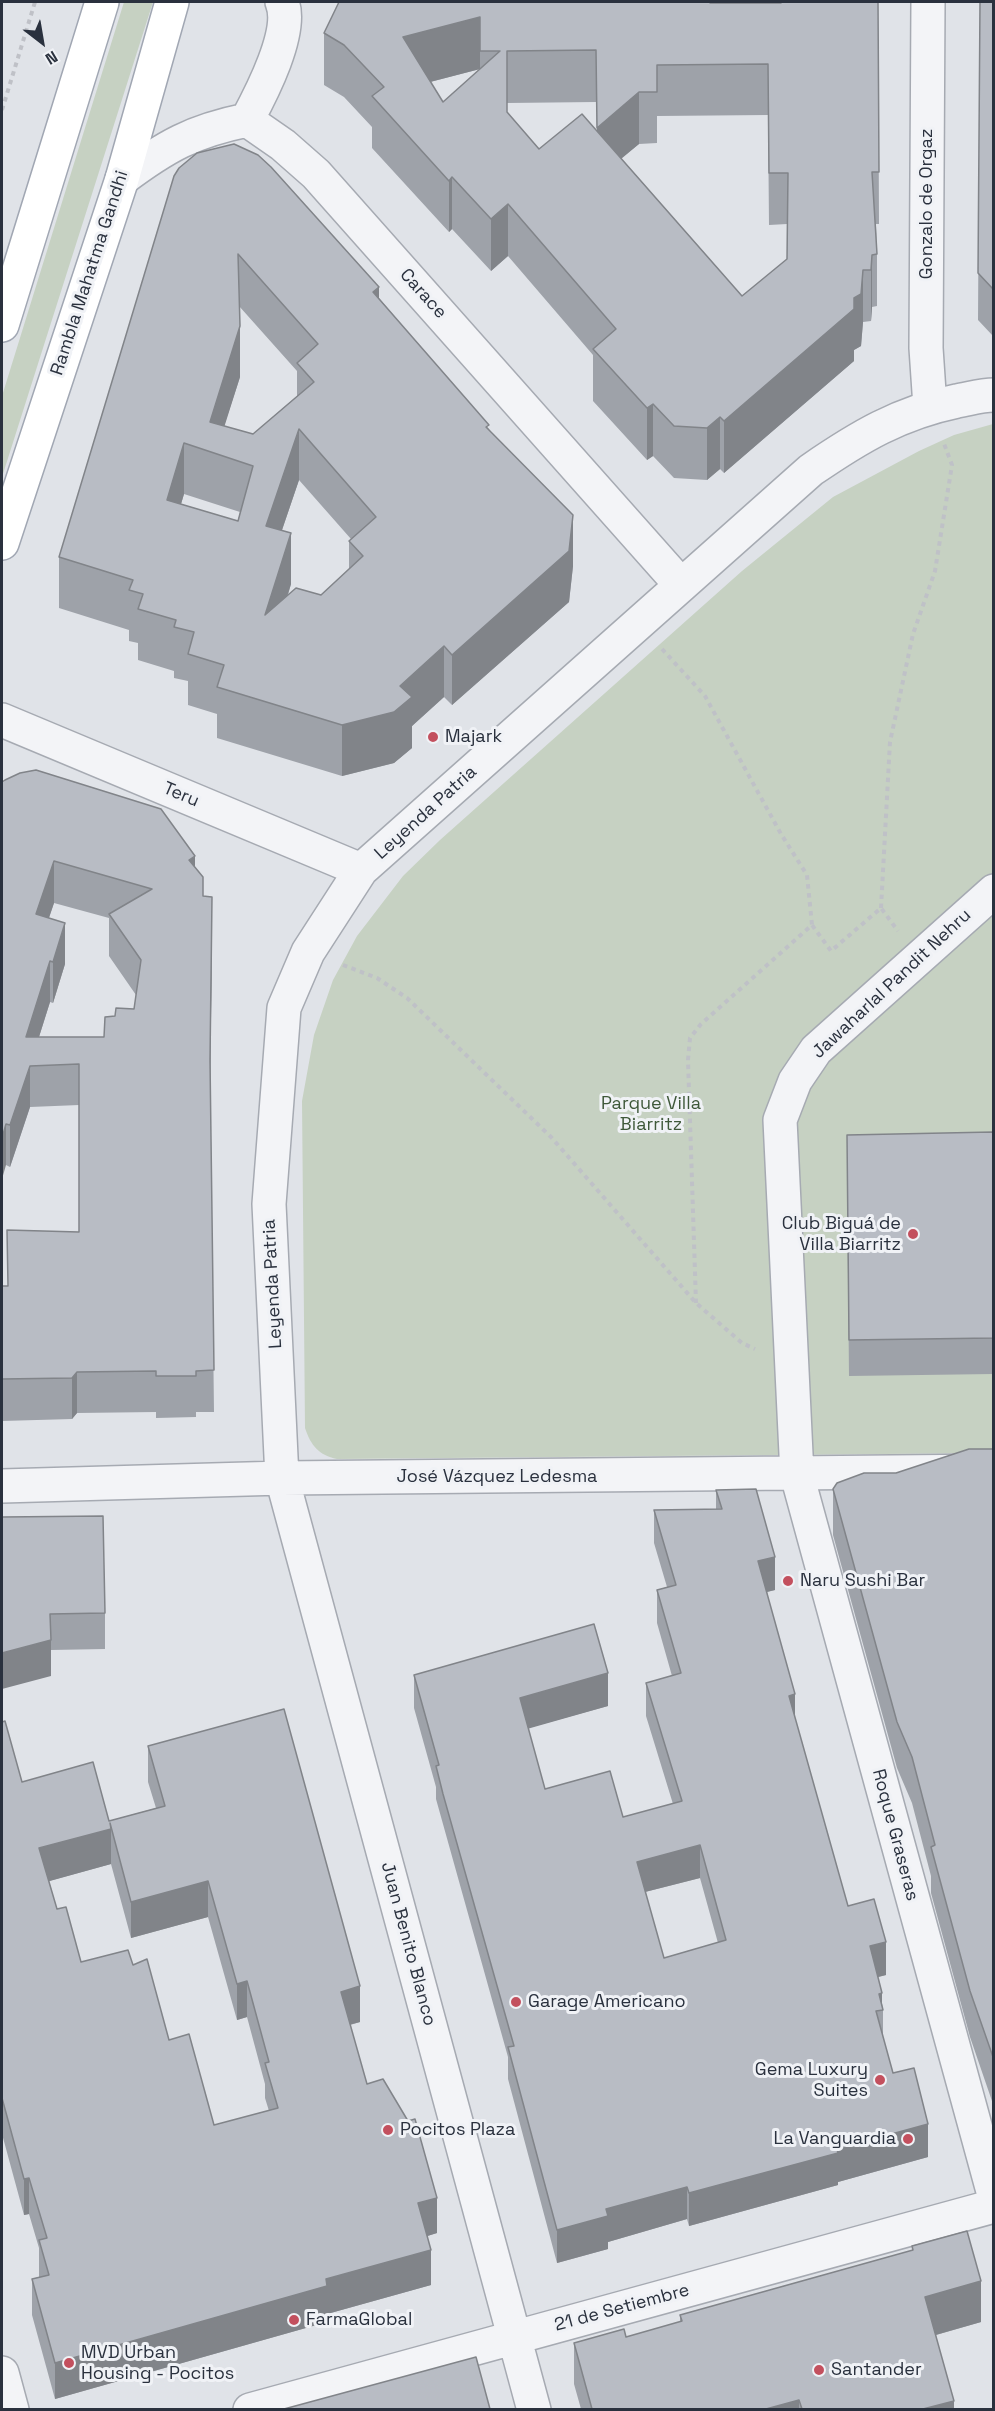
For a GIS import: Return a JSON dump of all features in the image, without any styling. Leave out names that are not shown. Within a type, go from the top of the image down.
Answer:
[{"type":"main road","points":[[2,325],[102,2]]},
{"type":"main road","name":"Rambla Mahatma Gandhi","points":[[2,543],[122,179],[172,2]]},
{"type":"street","points":[[122,179],[159,151],[193,135],[247,120],[269,78],[284,25],[282,2]]},
{"type":"street","name":"Gonzalo de Orgaz","points":[[928,2],[926,348],[930,407]]},
{"type":"street","name":"Carace","points":[[247,120],[283,145],[316,174],[681,585]]},
{"type":"street","name":"Leyenda Patria","points":[[282,1478],[269,1204],[284,1008],[308,952],[361,870],[811,470],[859,437],[895,419],[930,407],[993,395]]},
{"type":"street","name":"Teru","points":[[2,720],[361,870]]},
{"type":"street","name":"Jawaharlal Pandit Nehru","points":[[797,1475],[780,1120],[795,1081],[816,1050],[993,891]]},
{"type":"street","name":"José Vázquez Ledesma","points":[[2,1486],[282,1478],[993,1472]]},
{"type":"street","name":"Roque Graseras","points":[[797,1475],[993,2195]]},
{"type":"street","name":"Juan Benito Blanco","points":[[282,1478],[534,2409]]},
{"type":"street","name":"21 de Setiembre","points":[[250,2409],[993,2206]]},
{"type":"street","points":[[2,2373],[12,2409]]},
{"type":"path","points":[[2,110],[35,2]]},
{"type":"path","points":[[918,958],[881,908],[890,742],[913,634],[935,571],[952,465],[930,407]]},
{"type":"path","points":[[679,666],[705,696],[781,834],[807,875],[812,925],[831,951],[881,908]]},
{"type":"path","points":[[696,1303],[688,1060],[690,1038],[701,1024],[812,925]]},
{"type":"path","points":[[363,972],[407,998],[551,1137],[696,1303],[742,1343],[791,1365]]},
{"type":"green space","points":[[124,2],[153,2],[2,477],[2,396]]},
{"type":"green space","name":"Parque Villa Biarritz","points":[[993,424],[993,1453],[337,1459],[325,1455],[313,1445],[305,1428],[302,1101],[314,1035],[333,980],[357,936],[403,876],[440,840],[742,571],[833,497],[954,435]]},
{"type":"building","points":[[339,2],[878,2],[879,172],[872,172],[877,254],[872,255],[871,270],[863,270],[861,294],[854,298],[854,309],[724,421],[720,417],[707,428],[674,426],[653,404],[647,408],[593,349],[616,329],[508,204],[491,219],[452,177],[449,181],[372,96],[384,87],[344,45],[324,33]],"holes":[[[480,17],[480,51],[500,51],[443,102],[403,37]],[[596,50],[597,128],[639,92],[657,92],[657,65],[768,64],[769,173],[788,173],[787,259],[742,296],[582,114],[539,149],[507,112],[507,51]]]},
{"type":"building","points":[[980,2],[993,2],[993,289],[978,273]]},
{"type":"building","points":[[234,144],[258,155],[271,167],[379,287],[373,292],[489,425],[486,427],[573,515],[569,551],[452,655],[444,646],[400,686],[412,697],[394,712],[342,725],[217,687],[224,665],[188,654],[194,632],[174,627],[176,620],[138,609],[143,594],[129,590],[133,580],[59,557],[174,176],[179,168],[197,153]],"holes":[[[238,254],[318,344],[297,363],[314,382],[253,434],[210,422],[240,326]],[[299,429],[376,517],[349,541],[363,556],[321,595],[296,588],[265,615],[291,533],[266,526]],[[184,443],[253,466],[238,521],[167,500]]]},
{"type":"building","points":[[36,770],[161,809],[195,856],[189,860],[203,877],[203,896],[212,897],[210,1060],[214,1370],[196,1371],[196,1376],[156,1376],[156,1371],[77,1372],[72,1378],[2,1379],[2,1286],[8,1286],[7,1230],[79,1232],[79,1064],[30,1066],[10,1125],[6,1124],[2,1138],[2,782],[20,773]],"holes":[[[54,861],[152,889],[109,914],[141,960],[134,1009],[116,1008],[115,1016],[105,1017],[104,1037],[26,1037],[50,961],[53,962],[65,923],[36,914]]]},
{"type":"building","points":[[993,1132],[993,1338],[849,1340],[847,1135]]},
{"type":"building","points":[[969,1449],[993,1449],[993,2057],[970,1991],[931,1847],[935,1845],[912,1757],[897,1722],[833,1489],[837,1483],[864,1473],[896,1473]]},
{"type":"building","points":[[756,1489],[775,1557],[758,1561],[795,1694],[789,1696],[848,1906],[874,1899],[886,1942],[870,1946],[882,1993],[879,1994],[883,2010],[876,2011],[893,2073],[914,2068],[928,2124],[837,2149],[838,2153],[689,2193],[687,2187],[606,2209],[608,2216],[557,2230],[508,2047],[514,2046],[443,1794],[436,1766],[439,1765],[414,1675],[594,1624],[608,1673],[520,1698],[545,1789],[610,1771],[623,1817],[682,1801],[646,1683],[681,1673],[657,1590],[676,1585],[654,1510],[722,1509],[716,1490]],"holes":[[[700,1845],[726,1940],[664,1958],[637,1862]]]},
{"type":"building","points":[[103,1516],[105,1613],[50,1614],[51,1640],[2,1653],[2,1517]]},
{"type":"building","points":[[284,1709],[360,1986],[341,1992],[367,2084],[383,2079],[408,2121],[415,2119],[437,2198],[418,2203],[431,2250],[326,2279],[327,2286],[55,2363],[32,2279],[49,2275],[39,2240],[47,2238],[29,2178],[24,2179],[2,2098],[2,1722],[5,1721],[22,1782],[93,1762],[109,1821],[165,1806],[148,1746]],"holes":[[[110,1823],[131,1902],[208,1881],[237,1984],[247,1981],[269,2062],[265,2063],[278,2108],[214,2125],[189,2034],[169,2040],[147,1959],[133,1965],[128,1950],[81,1962],[66,1907],[57,1909],[39,1848],[111,1829]]]},
{"type":"building","points":[[967,2231],[981,2281],[925,2297],[954,2401],[923,2409],[802,2409],[799,2400],[766,2409],[592,2409],[574,2343],[624,2329],[626,2337],[682,2321],[680,2315],[913,2250],[912,2246]]},
{"type":"building","points":[[476,2357],[490,2409],[284,2409]]},
{"type":"place","name":"Majark","points":[[433,737]]},
{"type":"place","name":"Club Biguá de Villa Biarritz","points":[[913,1234]]},
{"type":"place","name":"Naru Sushi Bar","points":[[788,1581]]},
{"type":"place","name":"Garage Americano","points":[[516,2002]]},
{"type":"place","name":"Gema Luxury Suites","points":[[880,2080]]},
{"type":"place","name":"Pocitos Plaza","points":[[388,2130]]},
{"type":"place","name":"La Vanguardia","points":[[908,2139]]},
{"type":"place","name":"FarmaGlobal","points":[[294,2320]]},
{"type":"place","name":"MVD Urban Housing - Pocitos","points":[[69,2363]]},
{"type":"place","name":"Santander","points":[[819,2370]]}]
